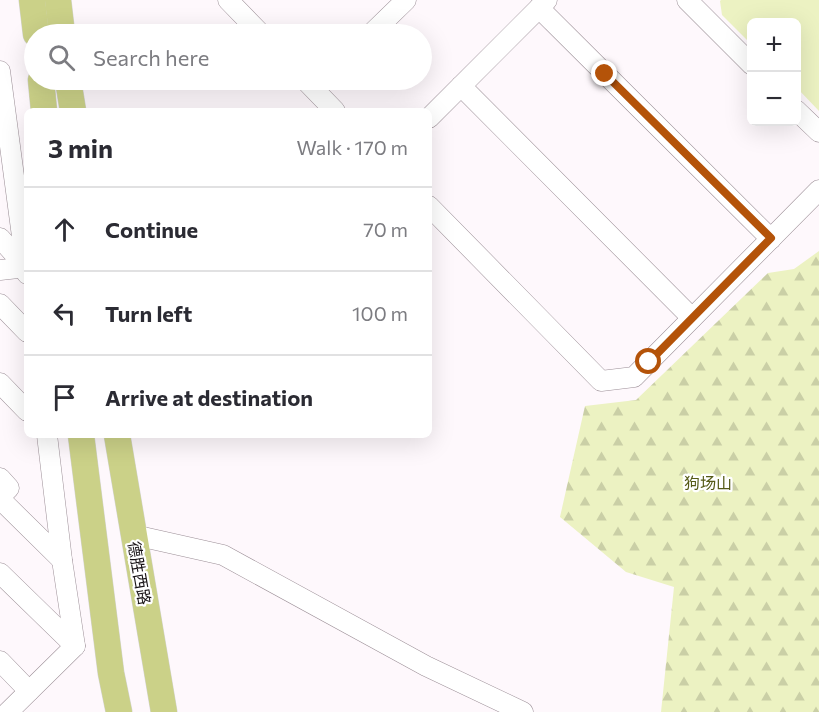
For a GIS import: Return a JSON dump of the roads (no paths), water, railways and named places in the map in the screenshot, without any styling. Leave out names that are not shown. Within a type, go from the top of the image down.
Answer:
[{"type":"main road","points":[[32,0],[35,24]]},
{"type":"main road","points":[[58,0],[61,24]]},
{"type":"main road","points":[[42,90],[45,108]]},
{"type":"main road","points":[[70,90],[73,108]]},
{"type":"main road","points":[[81,438],[111,673],[119,712]]},
{"type":"main road","name":"德胜西路","points":[[118,438],[164,712]]},
{"type":"street","points":[[228,0],[251,24]]},
{"type":"street","points":[[381,24],[406,0]]},
{"type":"street","points":[[693,2],[747,60]]},
{"type":"street","points":[[432,115],[543,4],[771,238]]},
{"type":"street","points":[[0,71],[24,249]]},
{"type":"street","points":[[461,86],[692,318]]},
{"type":"street","points":[[320,90],[333,108]]},
{"type":"street","points":[[801,115],[819,132]]},
{"type":"street","points":[[0,163],[14,177]]},
{"type":"street","points":[[432,209],[601,381],[634,377],[819,190]]},
{"type":"street","points":[[0,238],[24,266]]},
{"type":"street","points":[[0,270],[24,270]]},
{"type":"street","points":[[0,304],[24,329]]},
{"type":"street","points":[[0,383],[24,408]]},
{"type":"street","points":[[47,438],[75,646]]},
{"type":"street","points":[[0,478],[9,488],[0,498],[62,560]]},
{"type":"street","points":[[134,535],[224,555],[426,666],[523,712]]},
{"type":"street","points":[[0,573],[75,646]]},
{"type":"street","points":[[8,712],[75,646]]},
{"type":"street","points":[[0,661],[29,691]]},
{"type":"park label","name":"狗场山","points":[[708,482]]}]
